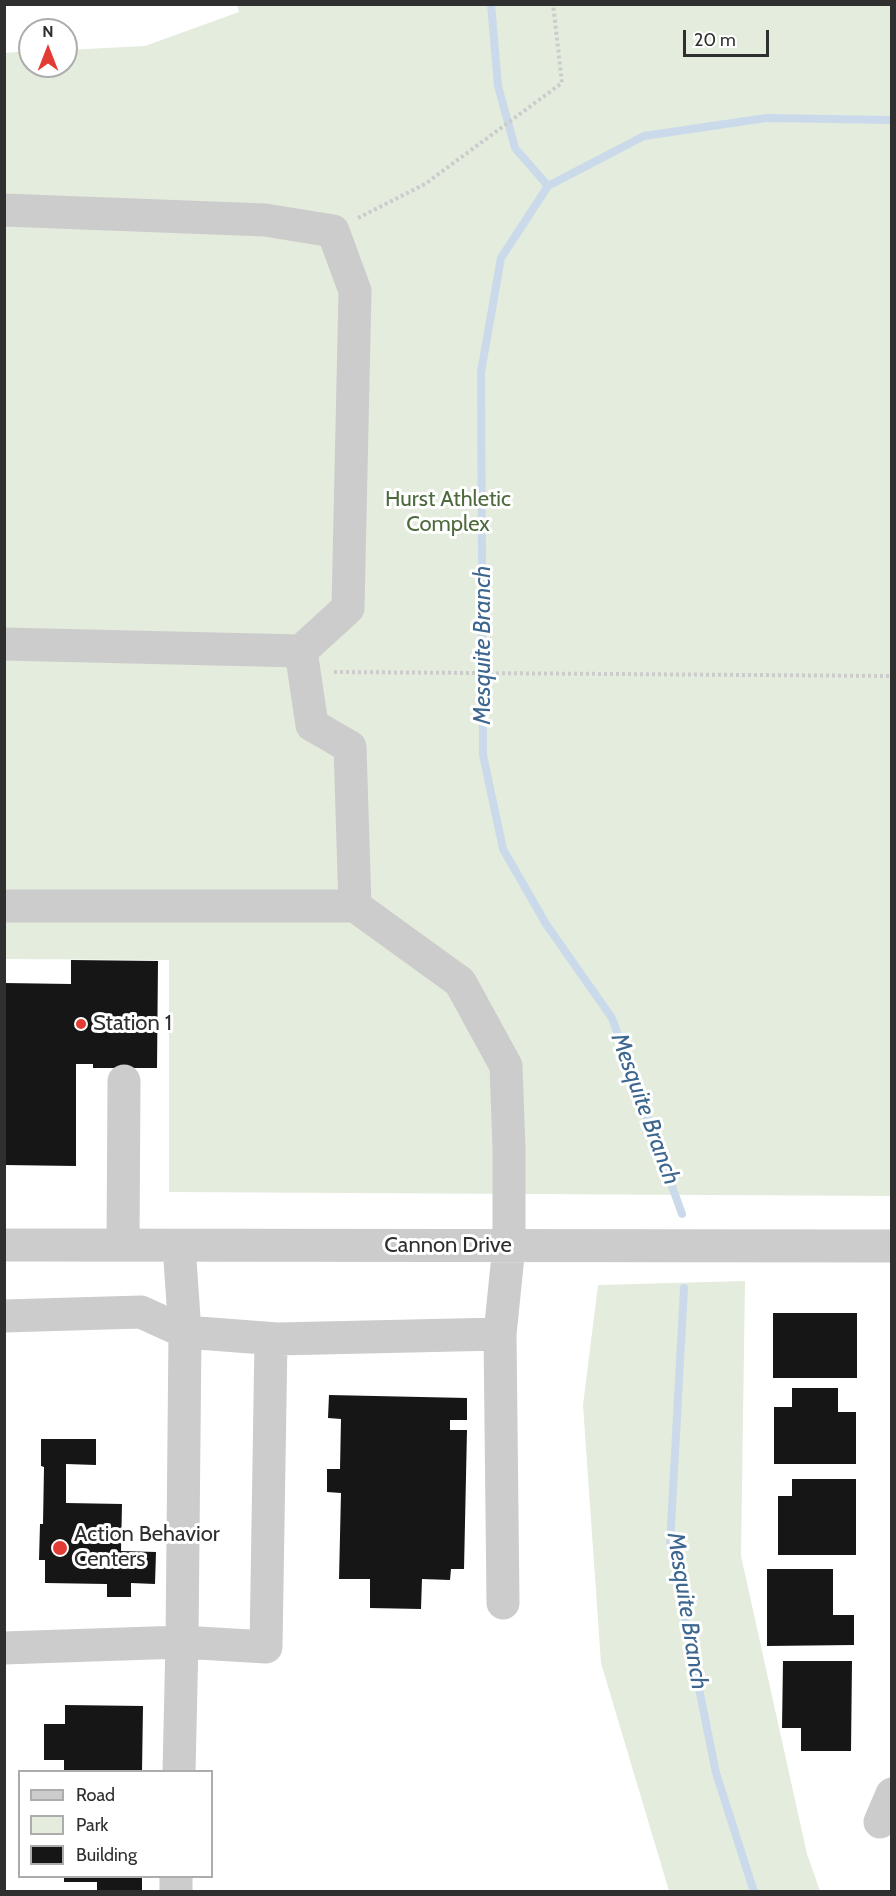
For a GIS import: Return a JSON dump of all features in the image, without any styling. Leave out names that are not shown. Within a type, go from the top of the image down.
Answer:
[{"type":"street","points":[[4,210],[266,220],[333,231],[355,291],[348,608],[302,661],[312,725],[350,747],[355,906]]},
{"type":"street","points":[[4,644],[302,661]]},
{"type":"street","points":[[4,906],[355,906],[460,982],[506,1066],[509,1246],[500,1334],[503,1603]]},
{"type":"street","points":[[123,1245],[124,1081]]},
{"type":"street","name":"Cannon Drive","points":[[4,1245],[891,1246]]},
{"type":"street","points":[[178,1770],[182,1642],[185,1332],[179,1246]]},
{"type":"street","points":[[4,1316],[141,1312],[185,1332],[271,1339],[500,1334]]},
{"type":"street","points":[[4,1648],[182,1642],[266,1647],[271,1339]]},
{"type":"path","points":[[333,231],[425,184],[562,83],[553,4]]},
{"type":"path","points":[[302,661],[441,673],[891,676]]},
{"type":"green space","name":"Hurst Athletic Complex","points":[[237,5],[891,5],[891,1196],[169,1192],[169,960],[5,959],[4,53],[18,52],[18,78],[78,78],[78,49],[145,46],[239,12]]},
{"type":"green space","points":[[745,1281],[741,1556],[807,1854],[820,1891],[669,1891],[601,1663],[583,1405],[598,1285]]},
{"type":"building","name":"Station 1","points":[[71,960],[158,961],[157,1068],[93,1068],[93,1064],[76,1064],[76,1166],[4,1165],[4,983],[71,984]]},
{"type":"building","points":[[773,1313],[857,1313],[857,1378],[773,1378]]},
{"type":"building","points":[[792,1388],[838,1388],[838,1412],[856,1412],[856,1464],[774,1464],[774,1407],[792,1407]]},
{"type":"building","points":[[329,1395],[467,1398],[467,1420],[450,1420],[450,1430],[467,1430],[464,1569],[451,1569],[450,1580],[422,1579],[421,1609],[370,1608],[370,1579],[339,1579],[341,1493],[327,1492],[327,1469],[340,1469],[341,1419],[328,1418]]},
{"type":"building","points":[[41,1439],[96,1439],[96,1465],[66,1464],[66,1503],[122,1504],[121,1551],[156,1552],[155,1584],[131,1583],[131,1597],[107,1597],[107,1584],[45,1583],[45,1560],[39,1560],[40,1524],[43,1524],[44,1467],[41,1466]]},
{"type":"building","points":[[792,1479],[856,1479],[856,1555],[778,1555],[778,1496],[792,1496]]},
{"type":"building","points":[[767,1569],[833,1569],[833,1615],[854,1615],[854,1645],[767,1646]]},
{"type":"building","points":[[783,1661],[852,1661],[851,1751],[801,1751],[801,1728],[782,1728]]},
{"type":"building","points":[[65,1705],[143,1706],[142,1770],[64,1770],[64,1760],[44,1760],[44,1724],[65,1724]]},
{"type":"building","points":[[64,1878],[142,1878],[142,1892],[97,1892],[97,1882],[64,1882]]},
{"type":"waterway","points":[[491,4],[498,86],[515,148],[548,186]]},
{"type":"waterway","name":"Mesquite Branch","points":[[682,1214],[612,1018],[546,924],[503,849],[483,755],[481,372],[501,258],[548,186],[644,136],[766,118],[892,120]]},
{"type":"waterway","name":"Mesquite Branch","points":[[684,1288],[670,1544],[716,1773],[754,1892]]},
{"type":"place","name":"Station 1","points":[[81,1024]]},
{"type":"place","name":"Action Behavior Centers","points":[[60,1548]]}]
